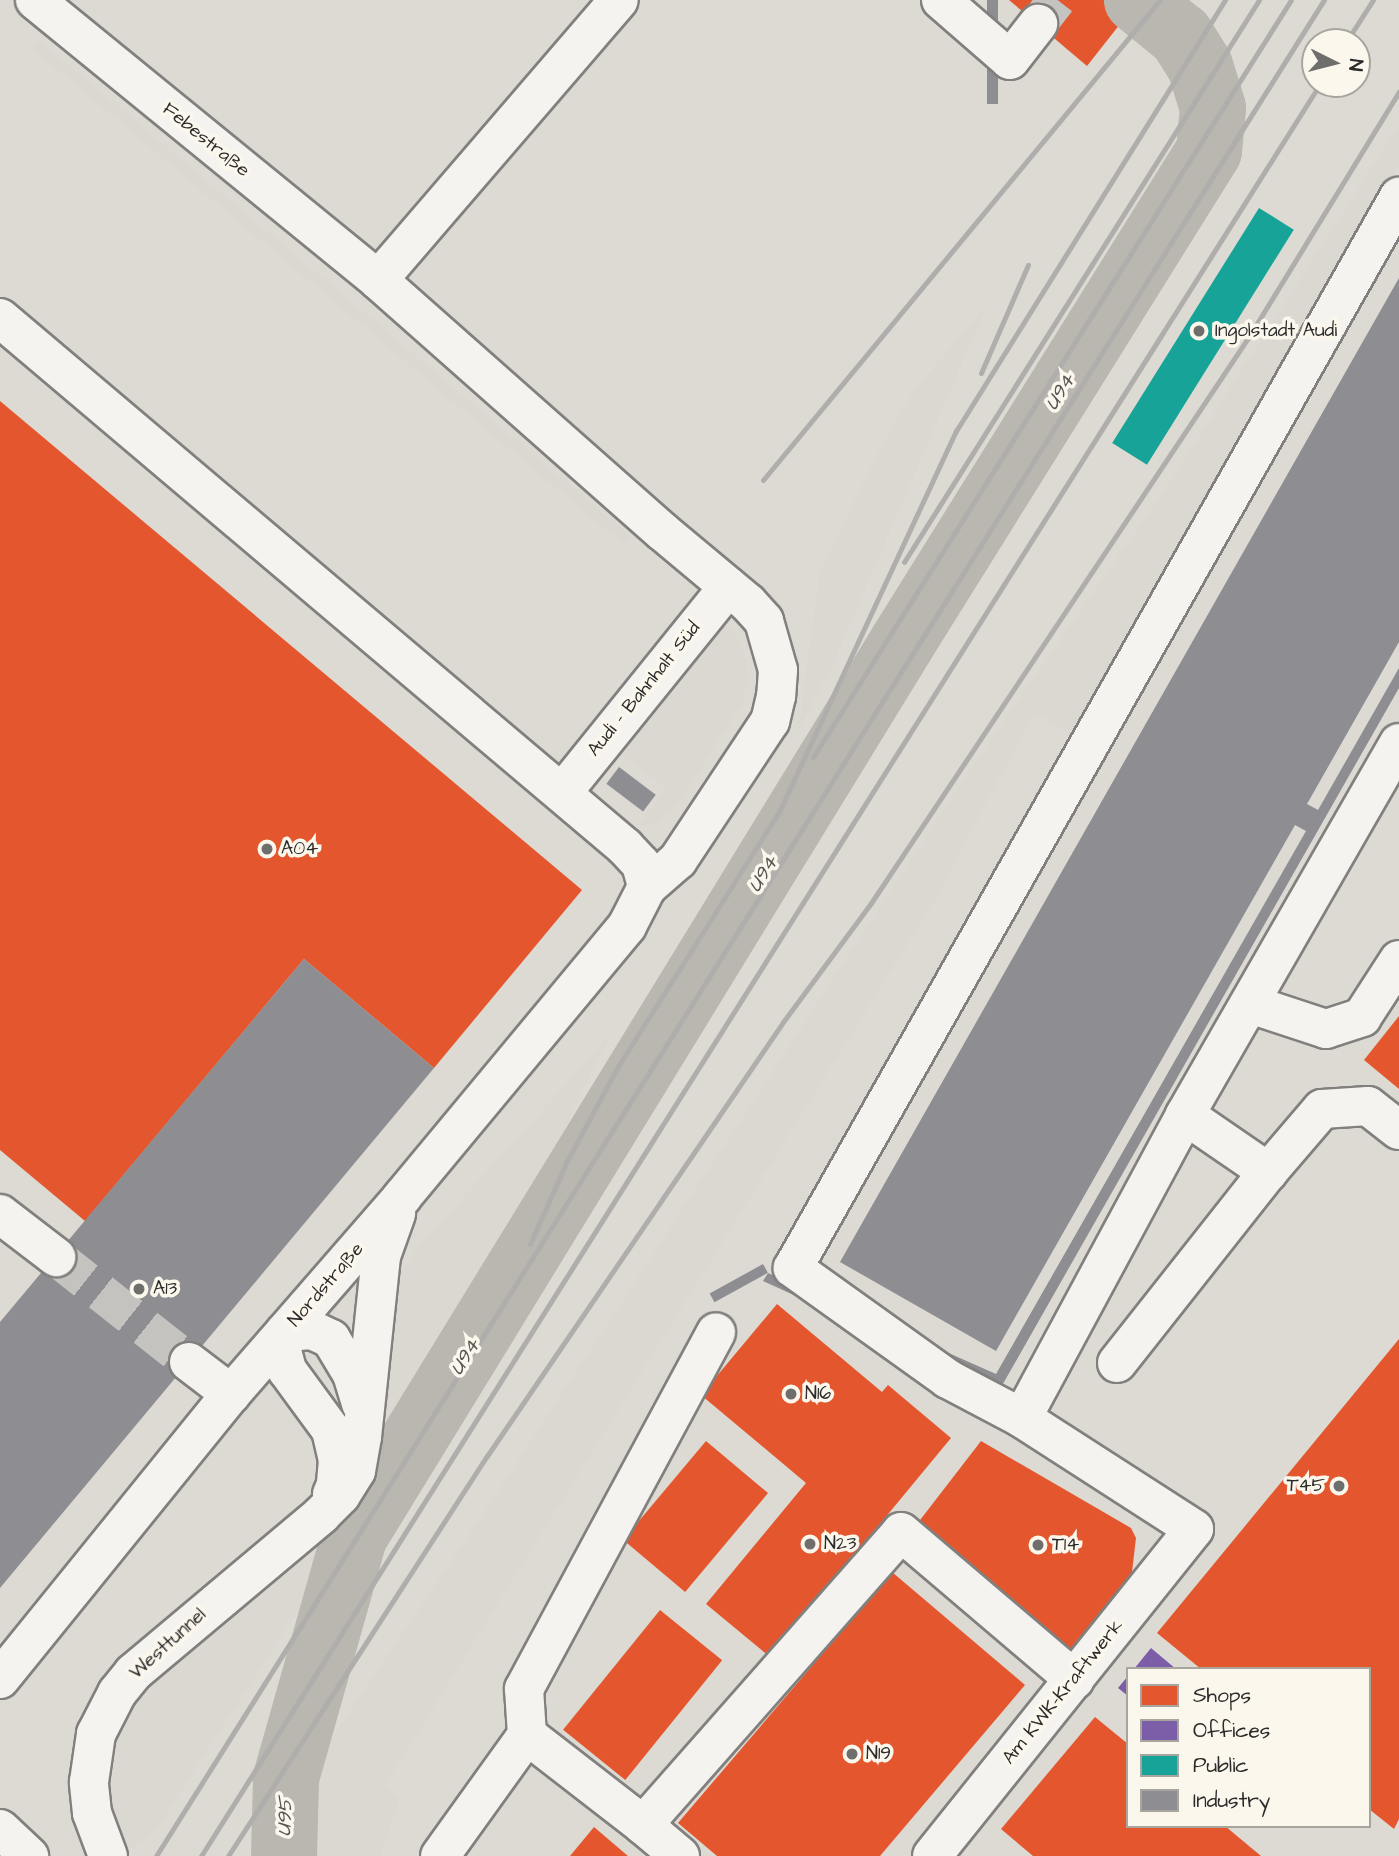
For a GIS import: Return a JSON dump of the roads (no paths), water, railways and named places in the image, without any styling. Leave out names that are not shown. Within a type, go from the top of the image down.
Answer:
[{"type":"lane","name":"Febestraße","points":[[34,0],[378,280],[663,532],[748,603],[764,621],[778,670],[776,696],[770,720],[678,860],[646,887]]},
{"type":"lane","points":[[378,280],[619,0]]},
{"type":"lane","points":[[941,0],[1010,60],[1038,24]]},
{"type":"lane","points":[[1399,197],[793,1268],[948,1380],[1022,1418],[1185,1115],[1399,743]]},
{"type":"lane","points":[[0,318],[625,846],[641,864],[646,887]]},
{"type":"lane","name":"Audi - Bahnhalt Süd","points":[[562,793],[727,587]]},
{"type":"lane","name":"Nordstraße","points":[[0,1679],[231,1394],[402,1197],[627,926],[646,887]]},
{"type":"lane","points":[[1250,1004],[1326,1029],[1362,1017],[1399,960]]},
{"type":"lane","points":[[1117,1363],[1268,1172],[1322,1109],[1368,1106],[1399,1130]]},
{"type":"lane","points":[[1185,1115],[1268,1172]]},
{"type":"lane","name":"Westtunnel","points":[[108,1856],[92,1812],[89,1782],[96,1734],[117,1693],[133,1673],[321,1515],[341,1494],[356,1471],[381,1256],[402,1197]]},
{"type":"lane","points":[[0,1214],[56,1257]]},
{"type":"lane","points":[[321,1515],[336,1485],[338,1460],[331,1430],[287,1370],[282,1351],[285,1332],[312,1330],[331,1339],[352,1374],[364,1412]]},
{"type":"lane","points":[[440,1856],[527,1735],[524,1689],[716,1332]]},
{"type":"lane","points":[[189,1362],[231,1394],[254,1382],[278,1383],[306,1396]]},
{"type":"lane","name":"Am KWK-Kraftwerk","points":[[940,1853],[1195,1529],[1022,1418]]},
{"type":"lane","points":[[643,1825],[901,1532],[1075,1680]]},
{"type":"lane","points":[[527,1735],[680,1856]]},
{"type":"lane","points":[[0,1829],[29,1856]]},
{"type":"waterway","name":"U94","points":[[284,1856],[286,1778],[354,1537],[902,643],[1209,151],[1213,108],[1200,66],[1181,36],[1137,0]]},
{"type":"tunnel","points":[[1038,24],[1057,0]]},
{"type":"tunnel","points":[[56,1257],[189,1362]]},
{"type":"railway","points":[[763,480],[1160,0]]},
{"type":"railway","points":[[530,1244],[567,1161],[617,1068],[779,812],[956,431],[1225,0]]},
{"type":"railway","points":[[904,562],[1259,0]]},
{"type":"railway","points":[[813,757],[1291,0]]},
{"type":"railway","points":[[156,1856],[1324,0]]},
{"type":"railway","points":[[1355,28],[1373,0]]},
{"type":"railway","points":[[228,1856],[487,1456],[783,1022],[871,903],[1248,338],[1399,92]]},
{"type":"railway","points":[[201,1856],[1311,98]]},
{"type":"railway","points":[[981,373],[1028,265]]},
{"type":"place","name":"Ingolstadt Audi","points":[[1199,331]]},
{"type":"place","name":"A04","points":[[267,849]]},
{"type":"place","name":"A13","points":[[139,1289]]},
{"type":"place","name":"N16","points":[[791,1394]]},
{"type":"place","name":"T45","points":[[1339,1486]]},
{"type":"place","name":"N23","points":[[810,1544]]},
{"type":"place","name":"T14","points":[[1038,1545]]},
{"type":"place","name":"N19","points":[[852,1754]]},
{"type":"water label","name":"U95","points":[[285,1817]]}]
